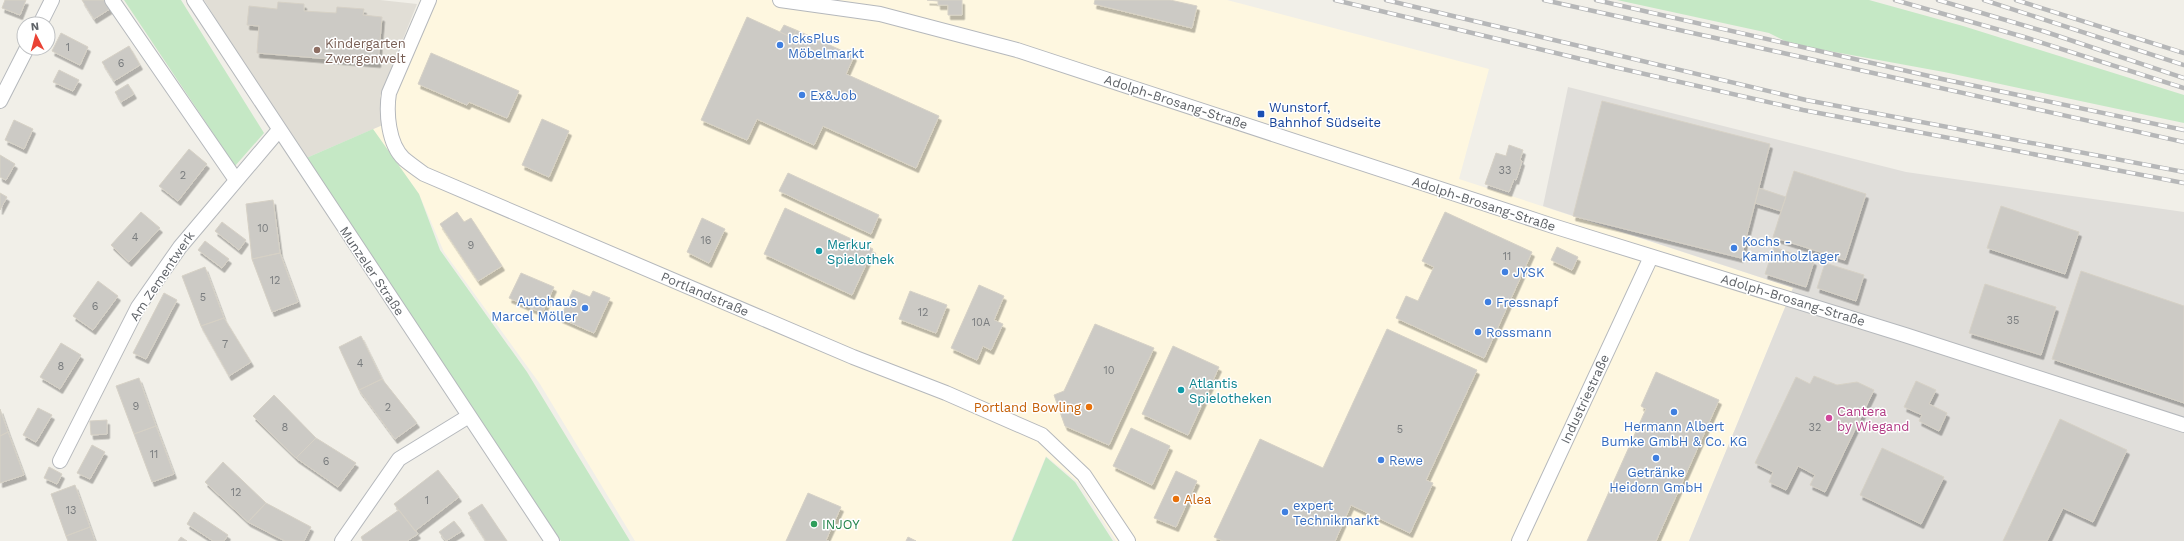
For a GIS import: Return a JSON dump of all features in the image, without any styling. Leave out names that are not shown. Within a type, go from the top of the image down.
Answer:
[{"type":"street","points":[[44,16],[52,0]]},
{"type":"street","points":[[112,0],[236,180]]},
{"type":"street","name":"Munzeler Straße","points":[[194,0],[552,541]]},
{"type":"street","name":"Portlandstraße","points":[[429,0],[389,92],[386,108],[390,133],[402,158],[424,174],[446,184],[853,357],[946,393],[1042,435],[1084,475],[1128,541]]},
{"type":"street","name":"Adolph-Brosang-Straße","points":[[780,0],[880,14],[1017,50],[1651,257],[1905,335],[2184,425]]},
{"type":"street","points":[[0,101],[23,56]]},
{"type":"street","name":"Am Zementwerk","points":[[60,461],[138,307],[180,247],[279,130]]},
{"type":"street","name":"Industriestraße","points":[[1519,541],[1651,257]]},
{"type":"street","points":[[342,541],[399,459],[469,416]]},
{"type":"shaded area","name":"Kindergarten Zwergenwelt","points":[[204,0],[380,0],[417,4],[380,96],[385,124],[304,159]]},
{"type":"shaded area","points":[[420,0],[1227,0],[1489,69],[1459,179],[1793,288],[1689,541],[1116,541],[1079,483],[1046,456],[1011,541],[635,541],[540,384],[444,252],[419,194],[373,129],[385,124],[380,96]]},
{"type":"shaded area","points":[[1568,87],[1906,172],[2184,212],[2184,541],[1689,541],[1793,288],[1543,206]]},
{"type":"green space","points":[[124,0],[181,0],[264,133],[235,166]]},
{"type":"green space","points":[[1617,0],[1869,0],[1963,26],[2184,95],[2184,123],[1944,72],[1791,44],[1769,33]]},
{"type":"green space","points":[[373,129],[419,194],[440,250],[527,372],[630,541],[561,541],[304,159]]},
{"type":"green space","points":[[1046,457],[1075,482],[1113,541],[1012,541]]},
{"type":"building","points":[[5,0],[26,0],[20,15],[2,8]]},
{"type":"building","points":[[82,0],[108,0],[113,7],[94,19]]},
{"type":"building","points":[[927,0],[962,0],[962,15],[948,15],[948,5],[938,5],[938,1]]},
{"type":"building","points":[[1095,0],[1170,0],[1197,6],[1192,28],[1094,4]]},
{"type":"building","points":[[278,2],[304,4],[304,11],[336,13],[337,7],[364,9],[363,15],[382,17],[378,63],[257,53],[259,26],[247,25],[249,6],[277,9]]},
{"type":"building","name":"Ex&Job","points":[[747,17],[793,38],[796,30],[854,56],[846,74],[939,116],[916,168],[823,126],[814,145],[757,119],[747,140],[701,120]]},
{"type":"building","points":[[784,25],[796,30],[793,38],[780,32]]},
{"type":"building","points":[[61,33],[88,47],[80,65],[56,53],[56,43]]},
{"type":"building","points":[[129,46],[140,65],[114,81],[102,62]]},
{"type":"building","points":[[431,53],[519,91],[507,118],[469,102],[467,105],[418,84]]},
{"type":"building","points":[[59,70],[79,80],[73,91],[53,82]]},
{"type":"building","points":[[128,84],[134,94],[121,102],[115,92]]},
{"type":"building","points":[[1602,101],[1770,144],[1741,258],[1573,216]]},
{"type":"building","points":[[542,119],[569,131],[549,177],[522,165]]},
{"type":"building","points":[[14,120],[33,129],[24,149],[5,140]]},
{"type":"building","points":[[1509,145],[1523,150],[1520,160],[1522,161],[1516,180],[1514,179],[1509,192],[1485,184],[1496,153],[1506,156]]},
{"type":"building","points":[[189,149],[207,164],[178,201],[159,186]]},
{"type":"building","points":[[0,155],[15,164],[6,180],[0,177]]},
{"type":"building","points":[[1794,171],[1866,194],[1845,260],[1773,237]]},
{"type":"building","points":[[788,173],[879,215],[871,234],[779,191]]},
{"type":"building","points":[[1759,188],[1786,197],[1781,211],[1755,203]]},
{"type":"building","points":[[0,193],[7,197],[0,210]]},
{"type":"building","points":[[273,200],[280,253],[252,259],[246,204]]},
{"type":"building","points":[[2001,206],[2079,232],[2065,274],[1987,248]]},
{"type":"building","name":"Merkur Spielothek","points":[[785,208],[873,249],[852,295],[764,254]]},
{"type":"building","points":[[141,212],[160,228],[129,262],[111,245]]},
{"type":"building","points":[[457,212],[464,222],[471,218],[502,266],[478,281],[440,224]]},
{"type":"building","points":[[1445,212],[1532,252],[1484,358],[1396,318],[1406,296],[1418,301],[1434,267],[1422,261]]},
{"type":"building","points":[[702,218],[725,229],[709,263],[687,252]]},
{"type":"building","points":[[222,222],[246,240],[239,250],[215,231]]},
{"type":"building","points":[[205,241],[229,259],[222,268],[198,250]]},
{"type":"building","points":[[1557,247],[1578,257],[1572,270],[1551,260]]},
{"type":"building","points":[[1774,247],[1814,261],[1806,287],[1765,274]]},
{"type":"building","points":[[280,253],[298,302],[272,312],[252,259]]},
{"type":"building","points":[[1825,263],[1864,275],[1856,301],[1817,288]]},
{"type":"building","points":[[205,267],[224,318],[201,326],[182,276]]},
{"type":"building","points":[[2081,271],[2184,306],[2184,403],[2052,359]]},
{"type":"building","points":[[521,273],[554,287],[542,313],[509,298]]},
{"type":"building","points":[[98,281],[118,296],[93,330],[73,316]]},
{"type":"building","points":[[1985,284],[2056,307],[2041,355],[1969,333]]},
{"type":"building","points":[[979,285],[1004,296],[994,320],[1003,324],[991,350],[983,346],[977,360],[951,348]]},
{"type":"building","name":"Autohaus Marcel Möller","points":[[573,290],[590,297],[593,291],[610,298],[594,333],[560,318]]},
{"type":"building","points":[[910,291],[947,305],[936,333],[899,319]]},
{"type":"building","points":[[164,293],[177,300],[146,359],[133,353]]},
{"type":"building","points":[[224,318],[251,362],[229,376],[201,326]]},
{"type":"building","points":[[1095,324],[1154,348],[1109,445],[1065,426],[1054,395],[1064,391]]},
{"type":"building","points":[[1387,329],[1477,370],[1426,480],[1433,483],[1410,533],[1351,505],[1335,541],[1223,541],[1214,537],[1260,439],[1323,468]]},
{"type":"building","points":[[361,336],[382,379],[359,390],[339,347]]},
{"type":"building","points":[[61,343],[81,355],[60,389],[40,377]]},
{"type":"building","name":"Atlantis Spielotheken","points":[[1173,346],[1219,367],[1188,435],[1142,414]]},
{"type":"building","points":[[1656,372],[1719,400],[1656,541],[1587,541],[1646,409],[1641,406]]},
{"type":"building","points":[[1814,376],[1837,385],[1857,382],[1874,390],[1825,492],[1810,485],[1815,475],[1798,466],[1786,490],[1769,482],[1773,472],[1755,463],[1796,377],[1810,384]]},
{"type":"building","points":[[139,378],[156,426],[134,434],[116,386]]},
{"type":"building","points":[[382,379],[417,423],[395,439],[359,390]]},
{"type":"building","points":[[1916,381],[1936,390],[1929,404],[1947,413],[1939,431],[1919,421],[1922,415],[1904,407]]},
{"type":"building","points":[[274,395],[316,438],[296,458],[253,416]]},
{"type":"building","points":[[38,408],[52,415],[36,442],[23,435]]},
{"type":"building","points":[[0,409],[8,432],[0,436]]},
{"type":"building","points":[[2060,419],[2127,450],[2093,522],[2063,508],[2047,541],[2003,541]]},
{"type":"building","points":[[107,420],[107,434],[91,435],[90,421]]},
{"type":"building","points":[[156,426],[174,474],[152,482],[134,434]]},
{"type":"building","points":[[1131,428],[1170,446],[1152,485],[1113,466]]},
{"type":"building","points":[[8,432],[24,475],[0,483],[0,436]]},
{"type":"building","points":[[316,438],[356,463],[338,487],[296,458]]},
{"type":"building","points":[[92,445],[105,452],[90,479],[77,473]]},
{"type":"building","points":[[1882,448],[1944,477],[1921,524],[1860,495]]},
{"type":"building","points":[[223,462],[266,503],[248,522],[205,482]]},
{"type":"building","points":[[49,467],[62,474],[57,484],[44,478]]},
{"type":"building","points":[[438,470],[459,497],[415,531],[394,504]]},
{"type":"building","name":"Alea","points":[[1176,471],[1197,481],[1176,527],[1154,518]]},
{"type":"building","points":[[75,485],[90,527],[66,536],[51,494]]},
{"type":"building","name":"INJOY","points":[[808,493],[841,507],[826,540],[829,541],[786,541]]},
{"type":"building","points":[[266,503],[311,527],[304,541],[285,541],[248,522]]},
{"type":"building","points":[[482,504],[507,541],[486,541],[468,513]]},
{"type":"building","points":[[399,510],[418,534],[407,541],[363,541],[361,537]]},
{"type":"building","points":[[194,512],[228,535],[224,541],[213,541],[187,524]]},
{"type":"building","points":[[454,521],[462,531],[446,541],[439,532]]},
{"type":"building","points":[[90,527],[95,541],[68,541],[66,536]]},
{"type":"building","points":[[181,537],[187,541],[178,541]]},
{"type":"building","points":[[908,537],[916,541],[906,541]]},
{"type":"railway","points":[[1335,0],[1614,67],[1803,110],[2184,183]]},
{"type":"railway","points":[[1386,0],[1806,100],[2184,172]]},
{"type":"railway","points":[[1544,0],[2184,142]]},
{"type":"railway","points":[[1596,0],[1942,79],[2184,130]]},
{"type":"railway","points":[[1895,0],[2024,37],[2184,88]]},
{"type":"railway","points":[[1938,0],[2046,32],[2184,78]]},
{"type":"railway","points":[[1984,0],[2184,65]]},
{"type":"railway","points":[[2016,0],[2184,53]]},
{"type":"place","name":"IcksPlus Möbelmarkt","points":[[780,45]]},
{"type":"place","name":"Kindergarten Zwergenwelt","points":[[317,50]]},
{"type":"place","name":"Ex&Job","points":[[802,95]]},
{"type":"place","name":"Wunstorf, Bahnhof Südseite","points":[[1261,114]]},
{"type":"place","name":"Kochs - Kaminholzlager","points":[[1734,248]]},
{"type":"place","name":"Merkur Spielothek","points":[[819,251]]},
{"type":"place","name":"JYSK","points":[[1505,272]]},
{"type":"place","name":"Fressnapf","points":[[1488,302]]},
{"type":"place","name":"Autohaus Marcel Möller","points":[[585,308]]},
{"type":"place","name":"Rossmann","points":[[1478,332]]},
{"type":"place","name":"Atlantis Spielotheken","points":[[1181,390]]},
{"type":"place","name":"Portland Bowling","points":[[1089,407]]},
{"type":"place","name":"Hermann Albert Bumke GmbH & Co. KG","points":[[1674,412]]},
{"type":"place","name":"Cantera by Wiegand","points":[[1829,418]]},
{"type":"place","name":"Getränke Heidorn GmbH","points":[[1656,458]]},
{"type":"place","name":"Rewe","points":[[1381,460]]},
{"type":"place","name":"Alea","points":[[1176,499]]},
{"type":"place","name":"expert Technikmarkt","points":[[1285,512]]},
{"type":"place","name":"INJOY","points":[[814,524]]}]
